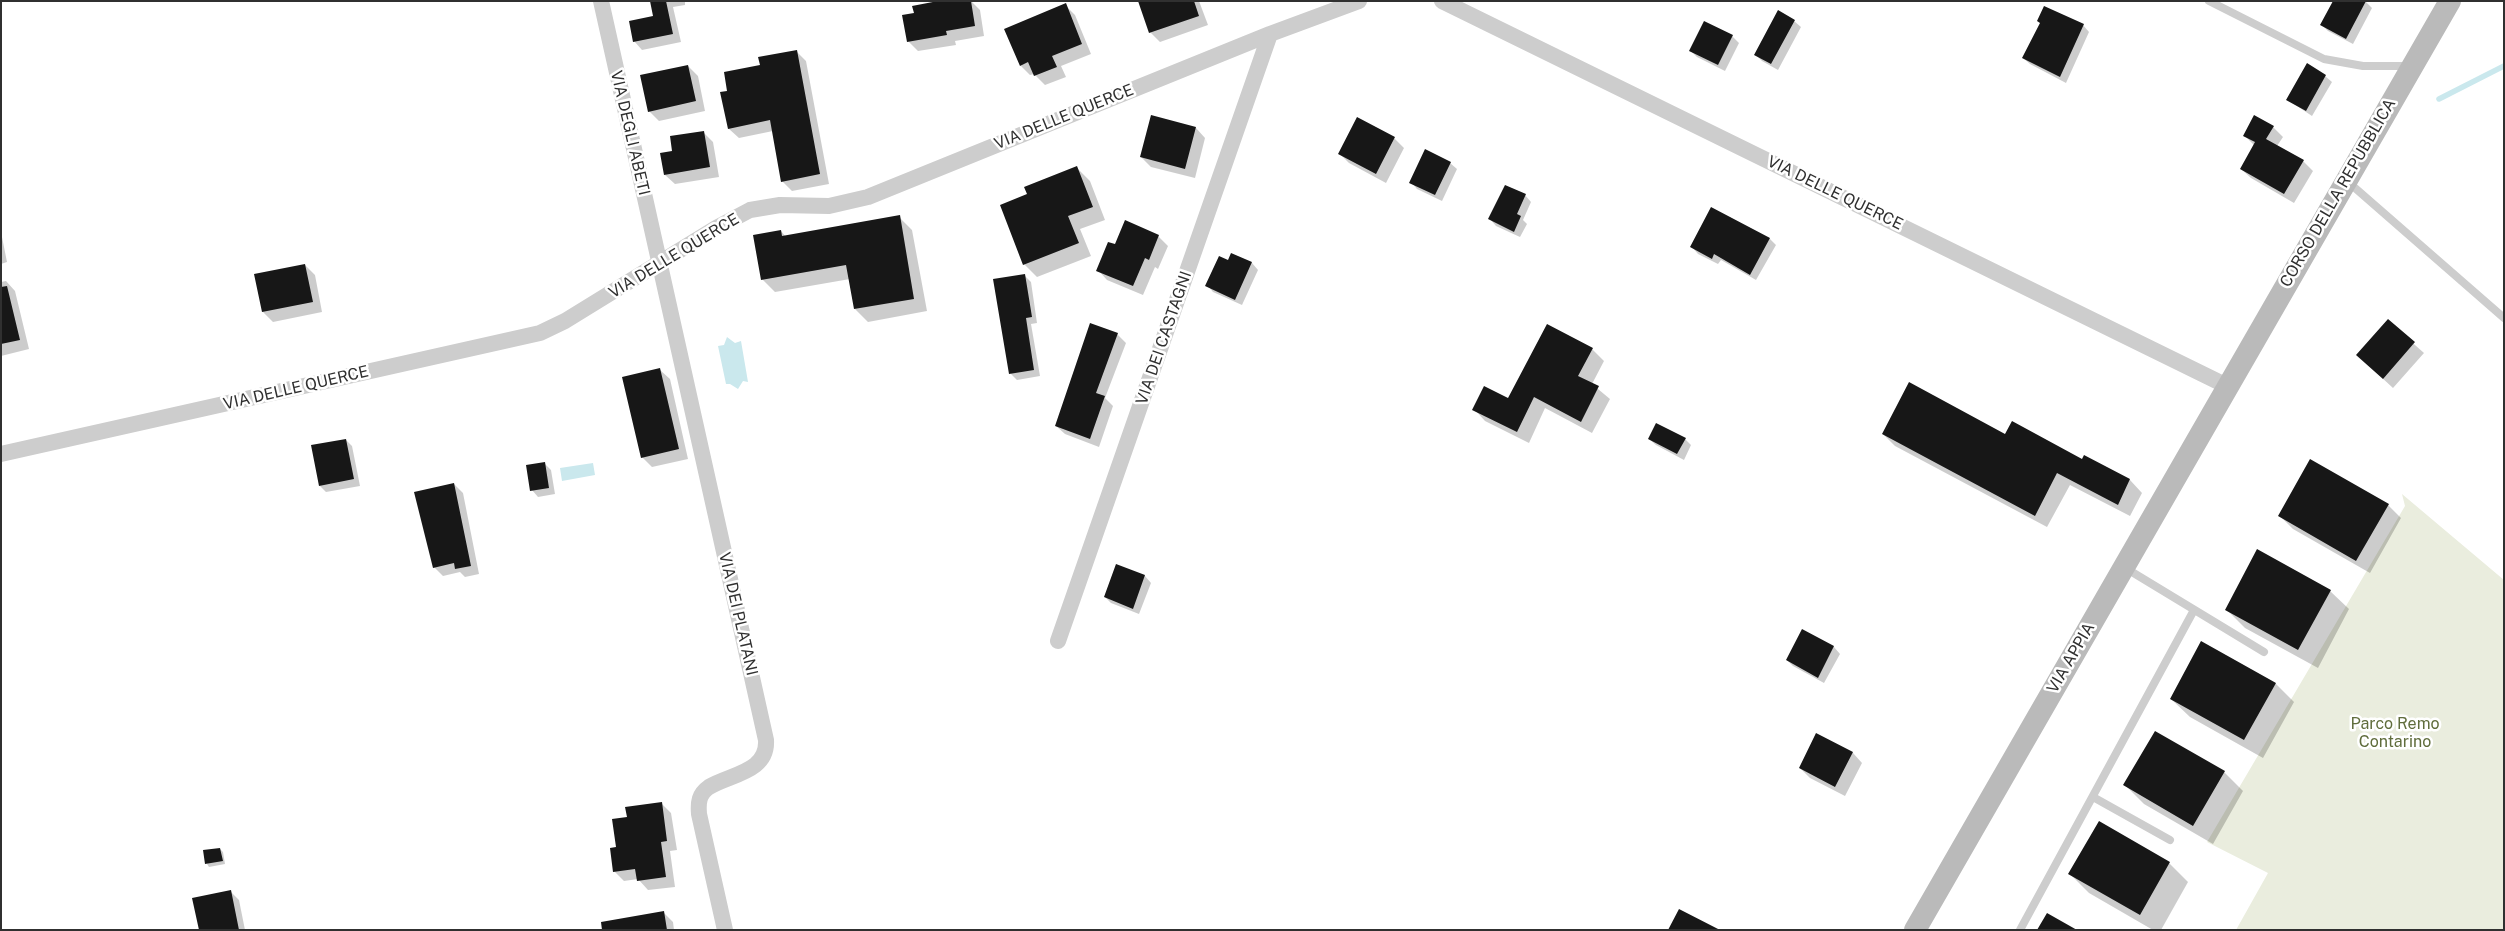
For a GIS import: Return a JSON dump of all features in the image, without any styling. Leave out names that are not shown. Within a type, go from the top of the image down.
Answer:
[{"type":"street","name":"VIA DEGLI ABETI","points":[[601,1],[660,264]]},
{"type":"street","name":"VIA DELLE QUERCE","points":[[1,454],[532,335],[566,321],[716,228],[750,210],[780,205],[829,206],[859,200],[1270,34],[1359,1]]},
{"type":"street","name":"VIA DELLE QUERCE","points":[[1442,1],[2227,386]]},
{"type":"street","name":"CORSO DELLA REPUBBLICA","points":[[2227,386],[2450,1]]},
{"type":"street","name":"VIA DEI CASTAGNI","points":[[1058,641],[1270,34]]},
{"type":"street","name":"VIA DEI PLATANI","points":[[660,264],[766,740],[766,752],[761,762],[750,769],[709,786],[704,790],[699,802],[699,814],[725,930]]},
{"type":"street","name":"VIA APPIA","points":[[1915,930],[2227,386]]},
{"type":"lane","points":[[2209,1],[2329,61],[2363,66],[2412,66]]},
{"type":"lane","points":[[2346,180],[2504,318]]},
{"type":"lane","points":[[2123,566],[2264,652]]},
{"type":"lane","points":[[2020,930],[2194,610]]},
{"type":"lane","points":[[2093,797],[2170,840]]},
{"type":"green space","name":"Parco Remo Contarino","points":[[2402,494],[2504,580],[2504,930],[2236,930],[2268,873],[2207,842],[2405,506]]},
{"type":"water","points":[[727,337],[735,343],[741,341],[748,382],[743,381],[738,389],[730,384],[726,384],[718,346],[724,345]]},
{"type":"water","points":[[593,463],[595,475],[562,481],[560,468]]},
{"type":"building","points":[[650,1],[666,1],[673,34],[633,42],[629,21],[653,16]]},
{"type":"building","points":[[938,1],[971,1],[975,26],[946,31],[947,35],[907,42],[902,15],[914,13],[912,6]]},
{"type":"building","points":[[1138,1],[1194,1],[1199,16],[1149,33]]},
{"type":"building","points":[[2333,1],[2366,1],[2346,39],[2320,25]]},
{"type":"building","points":[[1066,3],[1082,44],[1052,56],[1057,67],[1034,76],[1028,62],[1020,66],[1004,29]]},
{"type":"building","points":[[2044,6],[2084,24],[2060,77],[2022,58],[2040,23],[2037,21]]},
{"type":"building","points":[[1778,10],[1795,20],[1771,64],[1754,55]]},
{"type":"building","points":[[1704,21],[1733,35],[1718,65],[1689,51]]},
{"type":"building","points":[[797,50],[820,174],[781,182],[770,120],[728,129],[720,92],[727,91],[724,72],[760,65],[758,57]]},
{"type":"building","points":[[2307,63],[2326,75],[2306,111],[2286,100]]},
{"type":"building","points":[[688,65],[696,101],[648,112],[640,75]]},
{"type":"building","points":[[1151,115],[1196,127],[1185,169],[1140,157]]},
{"type":"building","points":[[2254,115],[2274,126],[2266,139],[2304,160],[2284,194],[2240,169],[2255,142],[2243,136]]},
{"type":"building","points":[[1357,117],[1395,137],[1376,174],[1338,154]]},
{"type":"building","points":[[704,131],[710,167],[664,175],[660,153],[672,151],[670,136]]},
{"type":"building","points":[[1425,149],[1451,162],[1435,195],[1409,183]]},
{"type":"building","points":[[1077,166],[1093,207],[1068,216],[1079,243],[1023,265],[1000,205],[1027,194],[1024,187]]},
{"type":"building","points":[[1505,185],[1526,194],[1517,214],[1521,216],[1514,232],[1488,219]]},
{"type":"building","points":[[1711,207],[1770,238],[1750,275],[1714,254],[1712,259],[1690,247]]},
{"type":"building","points":[[900,215],[914,299],[854,309],[846,265],[761,280],[753,235],[781,230],[782,236]]},
{"type":"building","points":[[1125,220],[1159,235],[1149,260],[1145,258],[1133,286],[1096,271],[1108,242],[1115,244]]},
{"type":"building","points":[[1231,253],[1252,262],[1235,300],[1205,286],[1219,256],[1228,260]]},
{"type":"building","points":[[305,264],[313,302],[262,312],[254,274]]},
{"type":"building","points":[[1025,274],[1032,317],[1026,318],[1034,370],[1009,374],[993,279]]},
{"type":"building","points":[[7,286],[20,340],[1,344],[1,287]]},
{"type":"building","points":[[2388,319],[2415,342],[2383,379],[2356,355]]},
{"type":"building","points":[[1090,323],[1118,333],[1096,393],[1105,396],[1090,439],[1055,426]]},
{"type":"building","points":[[1547,324],[1593,348],[1578,376],[1599,386],[1581,422],[1534,397],[1517,432],[1472,410],[1484,386],[1508,398]]},
{"type":"building","points":[[660,368],[679,449],[641,458],[622,377]]},
{"type":"building","points":[[1909,382],[2005,434],[2012,421],[2082,459],[2084,455],[2130,479],[2118,505],[2057,473],[2035,516],[1882,434]]},
{"type":"building","points":[[1656,423],[1686,438],[1677,454],[1648,439]]},
{"type":"building","points":[[346,439],[354,479],[319,486],[311,445]]},
{"type":"building","points":[[2310,459],[2389,504],[2356,561],[2278,516]]},
{"type":"building","points":[[545,462],[549,488],[530,491],[526,465]]},
{"type":"building","points":[[454,483],[471,566],[455,569],[454,563],[433,568],[414,492]]},
{"type":"building","points":[[2257,549],[2331,590],[2298,650],[2225,610]]},
{"type":"building","points":[[1116,564],[1145,575],[1133,609],[1104,597]]},
{"type":"building","points":[[1802,629],[1834,646],[1818,678],[1786,660]]},
{"type":"building","points":[[2201,641],[2276,683],[2244,740],[2170,699]]},
{"type":"building","points":[[2155,731],[2225,771],[2193,826],[2123,785]]},
{"type":"building","points":[[1816,733],[1853,752],[1835,787],[1799,768]]},
{"type":"building","points":[[662,802],[667,841],[661,842],[666,877],[637,881],[635,869],[613,872],[610,848],[616,847],[612,819],[627,817],[625,807]]},
{"type":"building","points":[[2099,821],[2170,862],[2140,915],[2068,874]]},
{"type":"building","points":[[220,848],[223,861],[205,864],[203,850]]},
{"type":"building","points":[[231,890],[239,930],[199,930],[192,898]]},
{"type":"building","points":[[1679,909],[1720,930],[1668,930]]},
{"type":"building","points":[[664,911],[667,930],[602,930],[601,922]]},
{"type":"building","points":[[2047,913],[2077,930],[2037,930]]},
{"type":"waterway","points":[[2439,99],[2504,66]]}]
